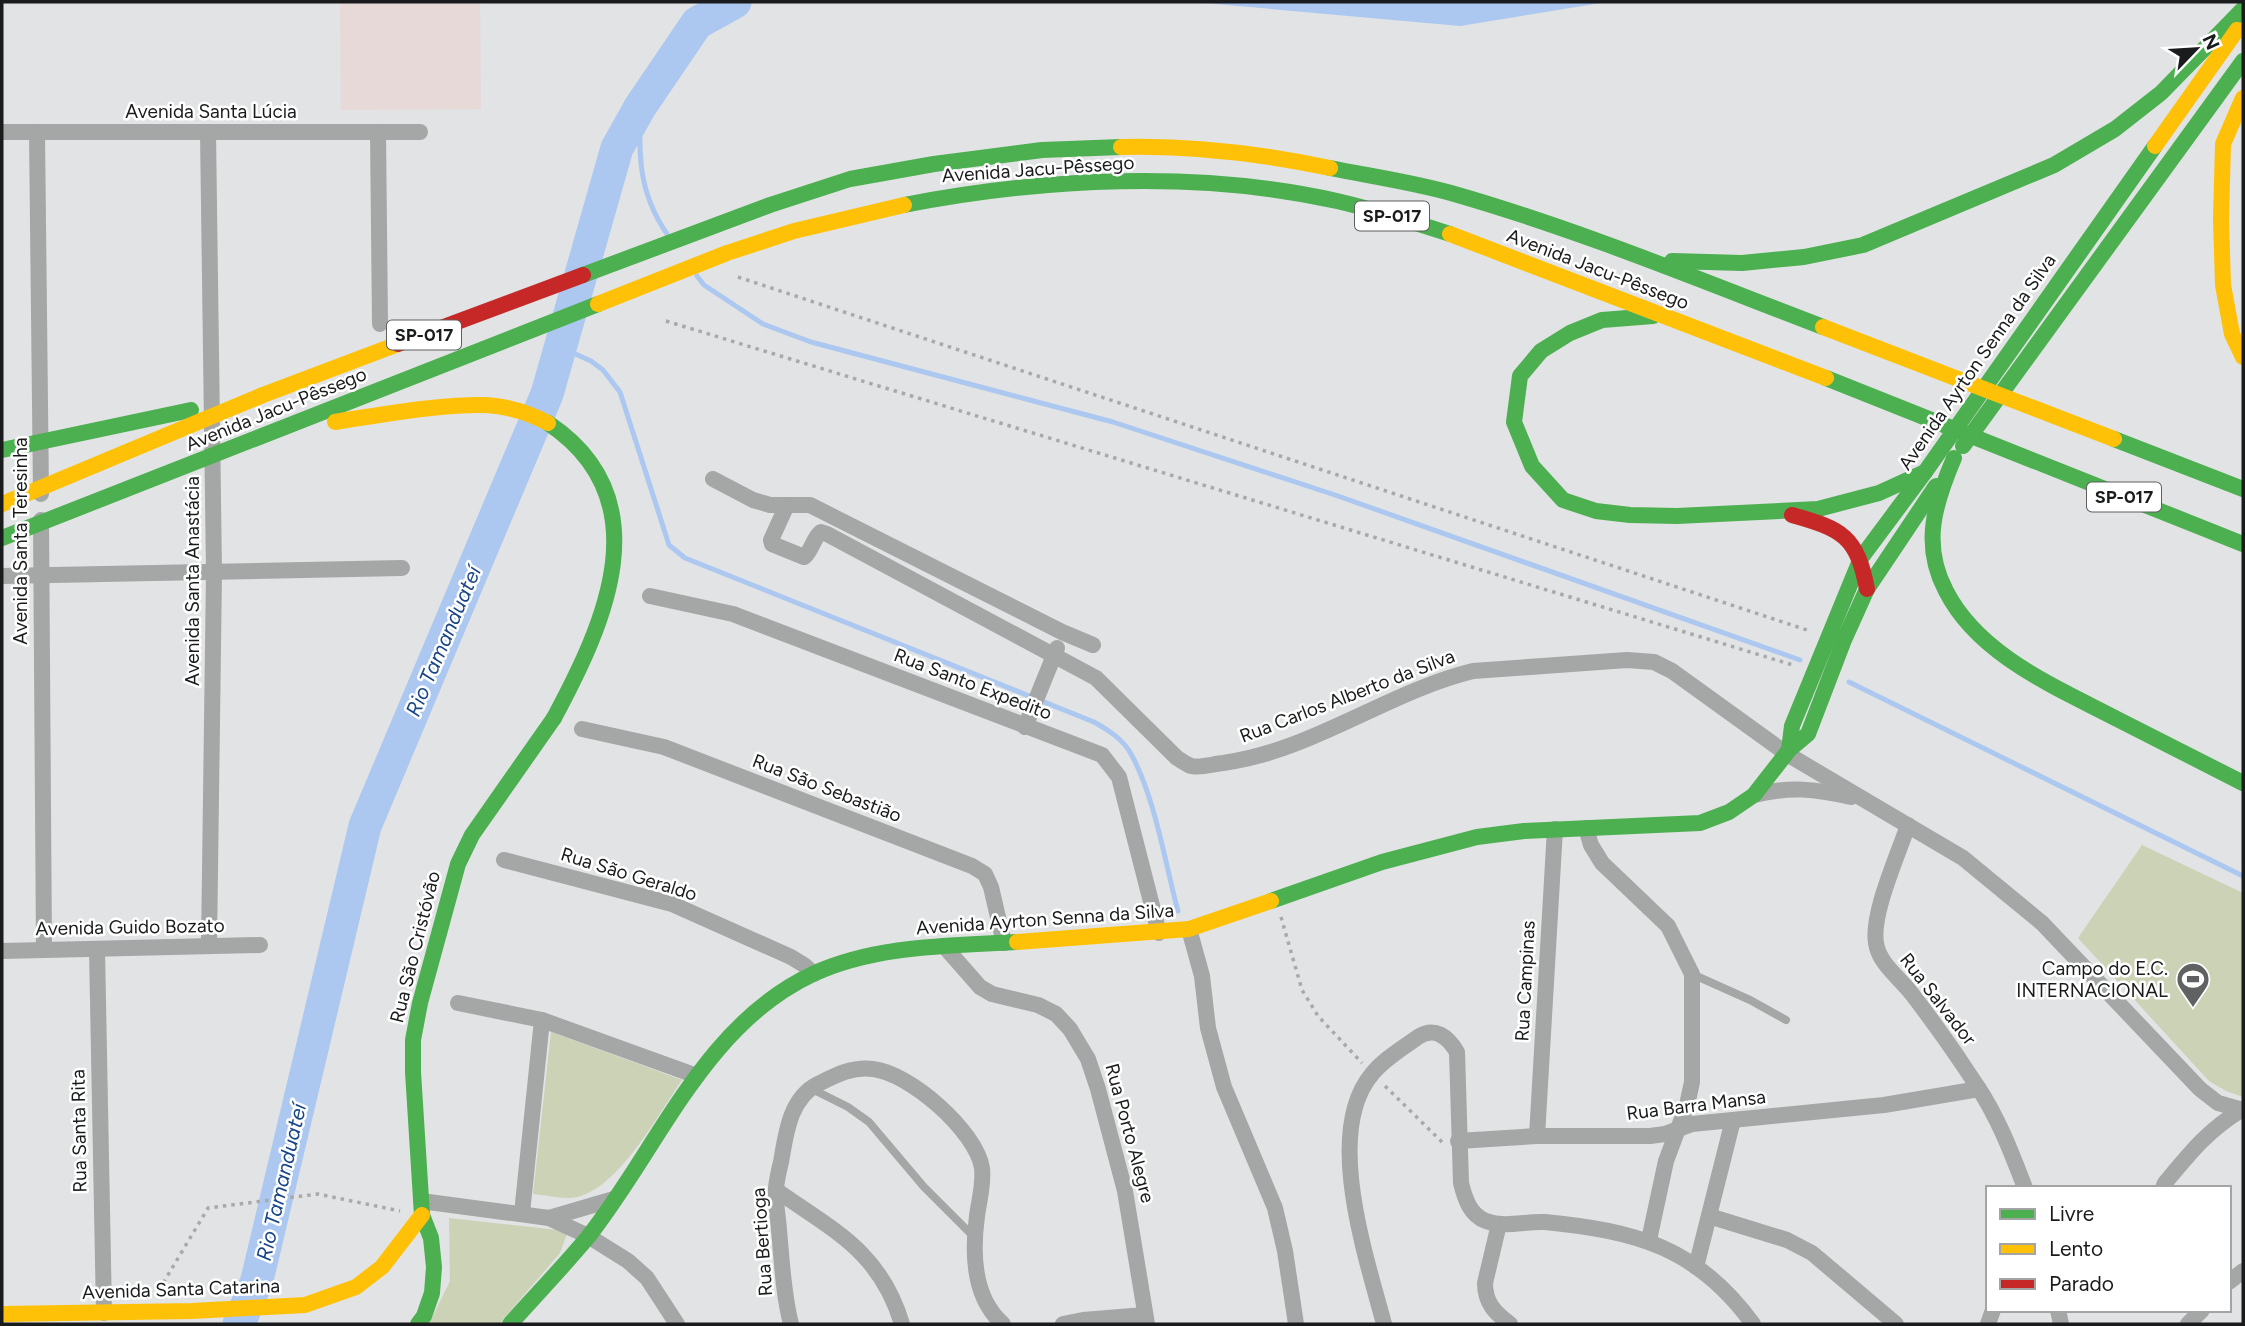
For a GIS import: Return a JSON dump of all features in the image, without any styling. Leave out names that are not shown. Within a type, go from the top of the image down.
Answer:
[{"type":"main road","points":[[1650,261],[1742,262],[1804,257],[1863,245],[2041,170],[2115,129],[2161,93],[2243,9]]},
{"type":"main road","name":"Avenida Ayrton Senna da Silva","points":[[1788,752],[1792,726],[1861,558],[1926,472],[2243,21]]},
{"type":"main road","name":"Avenida Ayrton Senna da Silva","points":[[510,1324],[588,1236],[698,1076],[729,1036],[770,999],[814,974],[861,958],[919,948],[1189,929],[1382,862],[1448,843],[1477,837],[1555,829],[1700,822],[1729,812],[1754,795],[1788,752],[1808,734],[1867,589],[1954,458],[2243,61]]},
{"type":"main road","points":[[2243,98],[2223,144],[2221,219],[2223,285],[2232,334],[2243,357]]},
{"type":"main road","name":"Avenida Jacu-Pêssego","points":[[2,503],[263,395],[757,210],[850,179],[934,164],[1042,150],[1136,147],[1294,160],[1448,192],[1650,261],[2243,489]]},
{"type":"main road","name":"Avenida Jacu-Pêssego","points":[[2,538],[782,233],[938,197],[1042,186],[1137,182],[1292,193],[1365,207],[1450,235],[1662,315],[2243,544]]},
{"type":"main road","points":[[1662,315],[1602,320],[1570,333],[1541,351],[1520,376],[1514,422],[1532,466],[1563,500],[1596,511],[1676,516],[1782,512],[1841,505],[1879,493],[1926,472]]},
{"type":"main road","points":[[2,450],[263,395]]},
{"type":"main road","name":"Rua São Cristóvão","points":[[271,434],[365,416],[459,405],[500,406],[520,411],[548,423],[573,442],[593,465],[607,492],[615,522],[617,553],[610,587],[589,647],[554,718],[472,835],[458,864],[447,898],[413,1040],[422,1208]]},
{"type":"main road","points":[[1954,458],[1936,503],[1933,532],[1936,560],[1945,590],[1965,620],[1993,646],[2047,682],[2243,783]]},
{"type":"main road","points":[[1782,512],[1824,524],[1855,546],[1861,558],[1867,589]]},
{"type":"main road","points":[[418,1324],[432,1293],[434,1267],[431,1238],[422,1208]]},
{"type":"main road","name":"Avenida Santa Catarina","points":[[2,1314],[192,1311],[305,1304],[356,1287],[382,1267],[422,1208]]},
{"type":"street","name":"Avenida Santa Lúcia","points":[[2,132],[420,132]]},
{"type":"street","name":"Avenida Santa Teresinha","points":[[37,132],[44,950]]},
{"type":"street","name":"Avenida Santa Anastácia","points":[[208,132],[214,572],[209,946]]},
{"type":"street","points":[[378,132],[380,324]]},
{"type":"street","points":[[713,479],[753,500],[770,505],[810,505],[1093,645]]},
{"type":"street","name":"Rua Carlos Alberto da Silva","points":[[786,507],[771,540],[772,544],[804,557],[817,535],[821,532],[827,534],[1096,678],[1177,758],[1194,766],[1249,760],[1313,736],[1451,676],[1473,671],[1627,660],[1654,662],[1672,671],[1788,752],[1963,858],[2042,923],[2200,1089],[2218,1103],[2242,1110]]},
{"type":"street","points":[[2,576],[402,568]]},
{"type":"street","name":"Rua Santo Expedito","points":[[650,596],[733,614],[1102,755],[1119,777],[1159,933]]},
{"type":"street","points":[[1025,727],[1062,632]]},
{"type":"street","name":"Rua São Sebastião","points":[[582,729],[664,747],[972,866],[985,874],[991,887],[1004,943]]},
{"type":"street","points":[[1754,795],[1793,788],[1815,789],[1867,801]]},
{"type":"street","name":"Rua Salvador","points":[[1908,825],[1878,914],[1876,946],[1882,960],[1912,994],[1979,1088],[2024,1186]]},
{"type":"street","points":[[1586,828],[1591,845],[1602,863],[1668,926],[1692,974],[1692,1082],[1687,1105],[1666,1161],[1648,1240]]},
{"type":"street","name":"Rua Campinas","points":[[1537,1136],[1555,829]]},
{"type":"street","name":"Rua São Geraldo","points":[[504,860],[672,904],[791,957],[814,974]]},
{"type":"street","points":[[1189,929],[1202,976],[1208,1028],[1224,1087],[1275,1208],[1285,1251],[1296,1324]]},
{"type":"street","name":"Avenida Guido Bozato","points":[[2,951],[260,945]]},
{"type":"street","name":"Rua Porto Alegre","points":[[944,946],[980,987],[992,994],[1038,1005],[1056,1014],[1070,1028],[1088,1059],[1125,1191],[1146,1319]]},
{"type":"street","name":"Rua Santa Rita","points":[[97,949],[104,1313]]},
{"type":"street","points":[[458,1003],[542,1020],[698,1076]]},
{"type":"street","points":[[522,1213],[542,1020]]},
{"type":"street","points":[[1384,1324],[1353,1205],[1350,1140],[1355,1108],[1372,1073],[1425,1033],[1433,1032],[1451,1041],[1457,1052],[1458,1158],[1465,1200],[1473,1212],[1485,1221],[1499,1224],[1538,1222],[1575,1225],[1648,1240],[1679,1255],[1696,1267],[1738,1303],[1753,1324]]},
{"type":"street","points":[[810,1088],[843,1072],[870,1068],[888,1071],[914,1085],[960,1128],[973,1146],[982,1168],[974,1237],[975,1264],[981,1291],[992,1315],[1003,1324]]},
{"type":"street","name":"Rua Bertioga","points":[[791,1324],[784,1283],[776,1190],[789,1121],[810,1088]]},
{"type":"street","name":"Rua Barra Mansa","points":[[1458,1141],[1537,1136],[1650,1136],[1692,1124],[1884,1105],[1979,1088]]},
{"type":"street","points":[[2164,1186],[2215,1126],[2242,1110]]},
{"type":"street","points":[[1696,1267],[1733,1120]]},
{"type":"street","points":[[776,1190],[860,1250],[887,1286],[902,1324]]},
{"type":"street","points":[[550,1218],[614,1199]]},
{"type":"street","points":[[422,1208],[522,1213],[550,1218],[588,1236],[628,1261],[647,1278],[677,1324]]},
{"type":"street","points":[[1709,1216],[1787,1240],[1812,1253],[1896,1324]]},
{"type":"street","points":[[1499,1224],[1485,1293],[1488,1303],[1497,1315],[1510,1324]]},
{"type":"street","points":[[1062,1324],[1083,1320],[1146,1319]]},
{"type":"lane","points":[[1692,974],[1751,1000],[1786,1020]]},
{"type":"lane","points":[[810,1088],[848,1107],[869,1122],[924,1186],[974,1237]]},
{"type":"path","points":[[738,277],[1828,637]]},
{"type":"path","points":[[666,321],[1815,672]]},
{"type":"path","points":[[1275,899],[1302,990],[1318,1016],[1458,1158]]},
{"type":"path","points":[[147,1311],[208,1208],[318,1195],[422,1208]]},
{"type":"shaded area","points":[[340,2],[480,2],[481,109],[341,110]]},
{"type":"green space","name":"Campo do E.C. INTERNACIONAL","points":[[2142,845],[2243,893],[2243,1097],[2209,1081],[2078,938]]},
{"type":"green space","points":[[551,1032],[682,1080],[623,1165],[593,1190],[572,1198],[533,1194]]},
{"type":"green space","points":[[449,1218],[568,1231],[560,1253],[499,1324],[429,1324],[450,1281]]},
{"type":"water","points":[[1193,2],[1607,2],[1460,26]]},
{"type":"waterway","name":"Rio Tamanduateí","points":[[239,1324],[257,1280],[365,826],[547,394],[617,148],[640,107],[697,23],[735,2]]},
{"type":"waterway","points":[[640,107],[640,157],[645,188],[657,218],[667,234]]},
{"type":"waterway","points":[[697,276],[704,285],[763,324],[811,342],[1113,422],[1338,496],[1800,660]]},
{"type":"waterway","points":[[562,348],[591,361],[603,370],[620,392],[669,545],[685,558],[1094,722],[1119,739],[1131,754],[1147,790],[1178,911]]},
{"type":"waterway","points":[[1849,682],[2243,876]]},
{"type":"traffic: fast","points":[[1672,261],[1742,263],[1804,257],[1863,245],[2054,165],[2115,129],[2161,93],[2243,9]]},
{"type":"traffic: fast","points":[[1963,446],[2243,61]]},
{"type":"traffic: fast","points":[[1789,750],[1792,726],[1861,558],[1925,472],[2155,146]]},
{"type":"traffic: fast","points":[[583,275],[770,205],[850,179],[934,164],[1042,150],[1121,147]]},
{"type":"traffic: fast","points":[[1330,168],[1421,186],[1498,207],[1638,256],[1823,327]]},
{"type":"traffic: fast","points":[[904,205],[957,196],[1066,184],[1176,182],[1284,191],[1337,201],[1450,234]]},
{"type":"traffic: fast","points":[[2,538],[598,304]]},
{"type":"traffic: fast","points":[[1653,316],[1602,320],[1570,333],[1541,351],[1520,376],[1514,422],[1532,466],[1563,500],[1596,511],[1630,515],[1677,516],[1818,509],[1879,493],[1925,472]]},
{"type":"traffic: fast","points":[[1826,378],[2243,544]]},
{"type":"traffic: fast","points":[[2,450],[191,410]]},
{"type":"traffic: fast","points":[[548,423],[583,454],[604,488],[613,525],[613,563],[605,603],[591,643],[554,718]]},
{"type":"traffic: fast","points":[[2114,439],[2243,489]]},
{"type":"traffic: fast","points":[[1954,458],[1941,491],[1933,540],[1938,574],[1960,614],[1978,634],[2022,668],[2243,783]]},
{"type":"traffic: fast","points":[[1271,901],[1382,862],[1477,837],[1524,831],[1700,823],[1729,812],[1754,795],[1789,750],[1808,734],[1867,589],[1936,486]]},
{"type":"traffic: fast","points":[[418,1324],[424,1316],[432,1293],[434,1267],[431,1238],[422,1215],[413,1072],[413,1040],[420,1003],[458,864],[472,835],[554,718]]},
{"type":"traffic: fast","points":[[510,1324],[588,1237],[686,1091],[713,1056],[742,1024],[775,996],[813,974],[862,957],[939,946],[1017,942]]},
{"type":"traffic: slow","points":[[2155,146],[2237,30]]},
{"type":"traffic: slow","points":[[2243,98],[2223,144],[2221,219],[2223,285],[2232,334],[2243,357]]},
{"type":"traffic: slow","points":[[1121,147],[1173,147],[1226,152],[1330,168]]},
{"type":"traffic: slow","points":[[598,304],[727,253],[794,231],[904,205]]},
{"type":"traffic: slow","points":[[1450,234],[1826,378]]},
{"type":"traffic: slow","points":[[1823,327],[2114,439]]},
{"type":"traffic: slow","points":[[2,504],[263,395],[398,344]]},
{"type":"traffic: slow","points":[[335,422],[421,409],[486,405],[516,410],[548,423]]},
{"type":"traffic: slow","points":[[1017,942],[1189,929],[1271,901]]},
{"type":"traffic: slow","points":[[2,1314],[192,1311],[305,1305],[356,1287],[382,1267],[422,1215]]},
{"type":"traffic: jam","points":[[398,344],[583,275]]},
{"type":"traffic: jam","points":[[1792,515],[1823,525],[1844,537],[1858,557],[1867,589]]},
{"type":"place","name":"Campo do E.C. INTERNACIONAL","points":[[2193,1009]]}]
